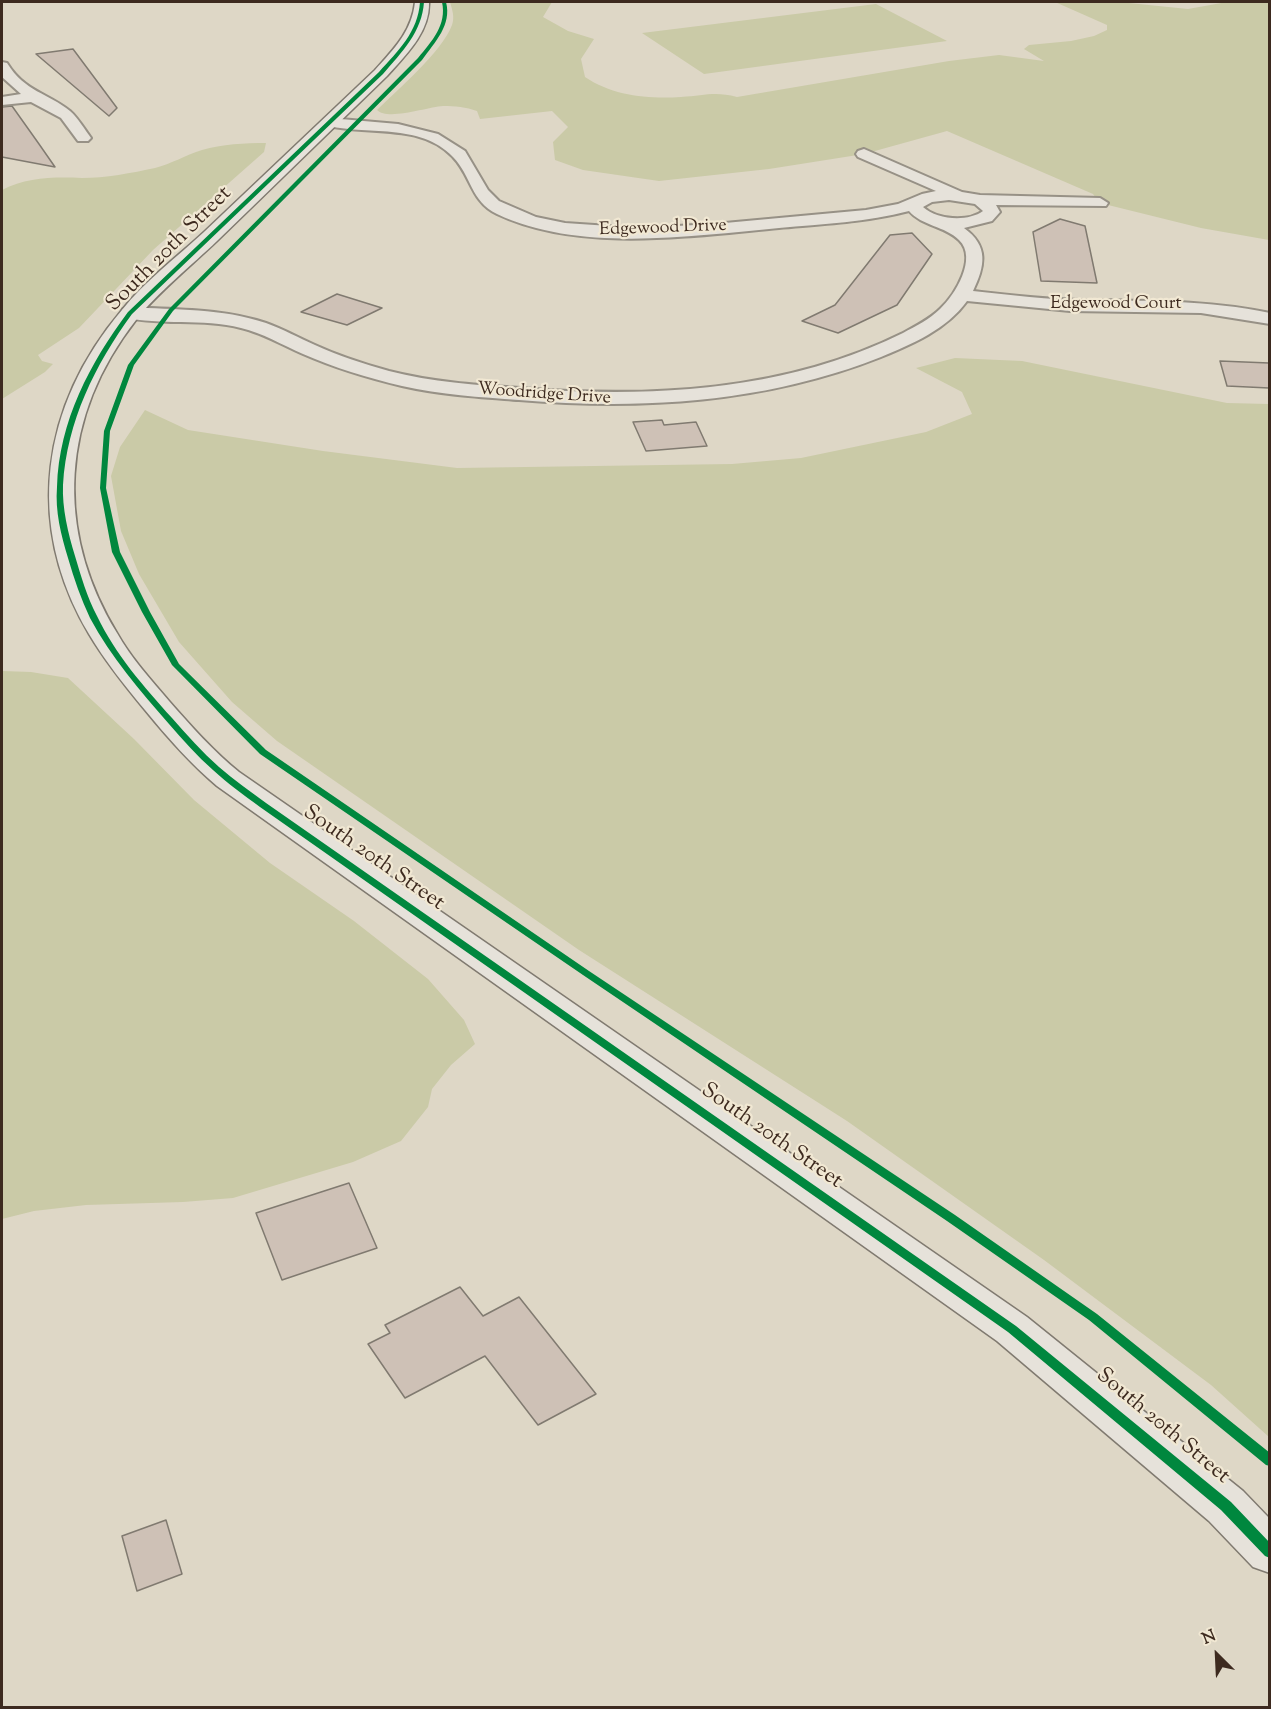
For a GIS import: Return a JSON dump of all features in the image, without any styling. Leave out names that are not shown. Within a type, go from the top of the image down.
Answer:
[{"type":"main road","name":"South 20th Street","points":[[422,2],[420,20],[410,40],[381,74],[130,313],[108,342],[90,372],[64,452],[60,486],[62,521],[74,568],[94,617],[126,667],[210,763],[272,811],[1012,1329],[1226,1506],[1269,1552]]},
{"type":"street","points":[[2,66],[5,73],[33,97],[66,115],[83,138]]},
{"type":"street","points":[[2,102],[33,97]]},
{"type":"street","name":"Edgewood Drive","points":[[329,122],[433,136],[459,153],[481,195],[503,211],[566,228],[642,233],[857,216]]},
{"type":"street","points":[[864,154],[960,196]]},
{"type":"street","points":[[905,173],[919,185],[923,194],[916,212],[958,230],[972,243]]},
{"type":"street","points":[[857,216],[891,211],[938,196],[960,196],[980,200],[1100,203]]},
{"type":"street","points":[[980,200],[992,208],[986,218]]},
{"type":"street","points":[[857,216],[963,223],[1024,206],[1049,202]]},
{"type":"street","points":[[484,216],[503,211]]},
{"type":"street","name":"Woodridge Drive","points":[[130,313],[226,319],[260,327],[315,352],[374,373],[434,387],[502,385],[570,399],[627,399],[725,392],[781,381],[873,354],[918,333],[951,310],[962,295],[976,265],[972,243],[986,218]]},
{"type":"street","name":"Edgewood Court","points":[[962,295],[1030,304],[1186,305],[1242,311],[1269,319]]},
{"type":"green space","points":[[450,2],[552,2],[543,17],[568,31],[594,39],[581,59],[585,77],[619,92],[644,97],[715,94],[737,97],[949,61],[999,55],[1044,61],[1024,49],[1029,45],[1094,36],[1107,30],[1107,25],[1055,2],[1119,2],[1188,9],[1227,2],[1269,2],[1269,240],[1201,228],[1100,203],[1093,194],[947,131],[864,154],[769,169],[659,181],[583,170],[555,160],[553,142],[568,127],[552,111],[480,119],[477,111],[456,107],[443,106],[398,114],[382,113],[377,110],[419,70],[447,36],[453,19]]},
{"type":"green space","points":[[876,4],[947,41],[704,74],[642,33]]},
{"type":"green space","points":[[266,143],[264,152],[153,250],[79,328],[38,355],[42,361],[53,364],[45,372],[2,399],[2,190],[21,182],[41,179],[91,178],[128,173],[161,166],[210,148],[234,144]]},
{"type":"green space","points":[[955,358],[1022,361],[1227,403],[1269,404],[1269,1437],[1211,1385],[1044,1260],[847,1121],[579,950],[277,741],[232,702],[179,642],[139,574],[121,531],[111,476],[120,447],[145,410],[188,430],[323,451],[457,468],[732,464],[801,458],[926,432],[972,414],[962,392],[916,368]]},
{"type":"green space","points":[[2,671],[31,672],[68,678],[134,739],[194,800],[270,863],[354,921],[428,979],[464,1020],[475,1044],[451,1065],[432,1089],[428,1107],[401,1141],[353,1162],[233,1198],[86,1205],[34,1211],[2,1219]]},
{"type":"building","points":[[73,49],[117,108],[109,116],[36,54]]},
{"type":"building","points":[[12,106],[55,167],[2,157],[2,107]]},
{"type":"building","points":[[1060,219],[1085,226],[1097,283],[1041,281],[1033,232]]},
{"type":"building","points":[[912,233],[932,254],[897,305],[838,333],[802,321],[835,305],[890,235]]},
{"type":"building","points":[[337,294],[382,308],[347,325],[301,312]]},
{"type":"building","points":[[1220,361],[1269,363],[1269,388],[1227,386]]},
{"type":"building","points":[[662,420],[664,425],[696,422],[707,446],[646,451],[633,422]]},
{"type":"building","points":[[349,1183],[377,1248],[282,1280],[256,1213]]},
{"type":"building","points":[[460,1287],[483,1316],[519,1297],[596,1394],[538,1425],[485,1356],[405,1398],[368,1344],[390,1333],[385,1325]]},
{"type":"building","points":[[166,1520],[182,1574],[137,1591],[122,1536]]},
{"type":"cycle path","points":[[422,2],[419,22],[414,32],[381,73],[130,313],[92,372],[67,437],[60,498],[67,542],[93,616],[115,653],[162,712],[228,779],[1012,1329],[1226,1506],[1270,1552]]},
{"type":"cycle path","points":[[444,2],[446,10],[443,25],[420,59],[171,310],[131,365],[107,431],[103,488],[116,552],[176,665],[263,752],[586,973],[951,1218],[1093,1317],[1270,1461]]}]
